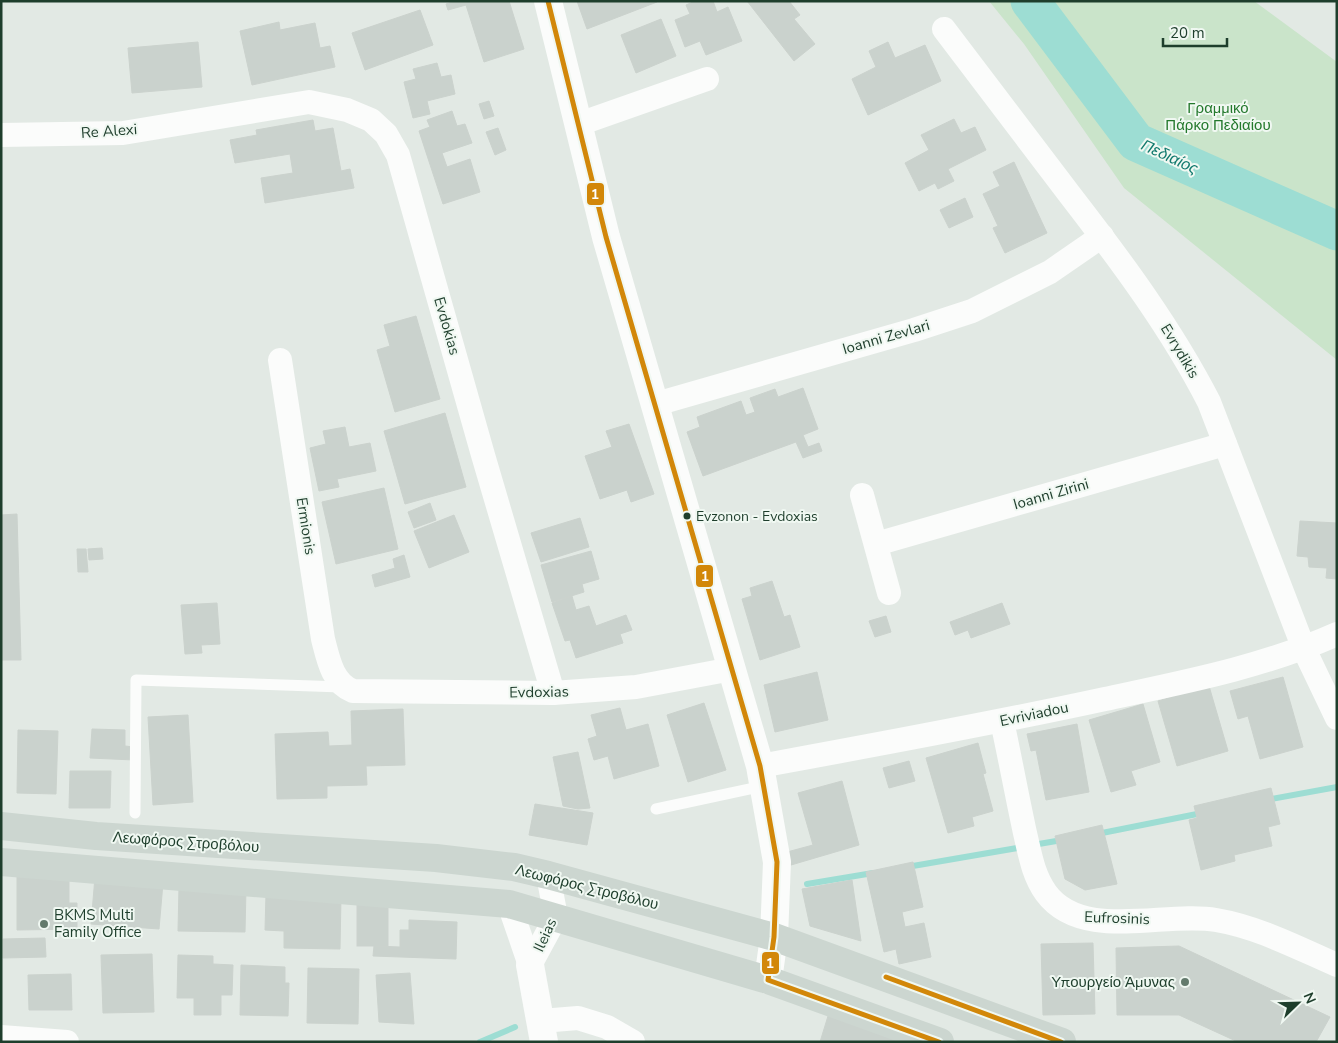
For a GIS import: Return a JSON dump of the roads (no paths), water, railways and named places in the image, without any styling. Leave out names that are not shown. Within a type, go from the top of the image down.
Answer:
[{"type":"main road","name":"Λεωφόρος Στροβόλου","points":[[1,826],[96,836],[436,858],[514,867],[548,874],[774,937],[1062,1042]]},
{"type":"main road","points":[[1,862],[510,904],[768,980],[940,1042]]},
{"type":"street","points":[[548,1],[606,237],[656,404],[762,776],[778,862],[774,937],[768,980]]},
{"type":"street","name":"Evrydikis","points":[[944,29],[1102,236],[1171,334],[1192,368],[1209,402],[1304,649],[1337,718]]},
{"type":"street","points":[[579,124],[707,79]]},
{"type":"street","name":"Evdokias","points":[[216,118],[309,102],[347,110],[372,120],[386,134],[398,155],[483,455],[553,692]]},
{"type":"street","name":"Re Alexi","points":[[1,135],[123,133],[216,118]]},
{"type":"street","name":"Ioanni Zevlari","points":[[656,404],[972,311],[1050,272],[1102,236]]},
{"type":"street","name":"Ermionis","points":[[280,360],[323,639],[337,678],[344,687]]},
{"type":"street","name":"Ioanni Zirini","points":[[876,544],[1225,444]]},
{"type":"street","points":[[862,495],[889,593]]},
{"type":"street","name":"Evriviadou","points":[[762,776],[1183,682],[1304,649],[1337,634]]},
{"type":"street","name":"Evdoxias","points":[[344,687],[353,690],[553,692],[636,687],[732,669]]},
{"type":"street","name":"Eufrosinis","points":[[1002,721],[1034,869],[1047,894],[1055,904],[1088,920],[1121,922],[1197,918],[1217,920],[1270,936],[1337,965]]},
{"type":"street","name":"Ileias","points":[[530,964],[556,917],[548,874]]},
{"type":"street","name":"Ileias","points":[[510,904],[530,964],[543,1031]]},
{"type":"street","points":[[543,1031],[578,1018],[607,1027],[633,1042]]},
{"type":"street","points":[[1,1037],[67,1042]]},
{"type":"lane","points":[[135,813],[136,680],[344,687]]},
{"type":"lane","points":[[656,809],[762,776]]},
{"type":"waterway","name":"Πεδιαίος","points":[[1030,1],[1136,142],[1337,231]]},
{"type":"waterway","points":[[1266,800],[1337,787]]},
{"type":"waterway","points":[[1097,834],[1202,813]]},
{"type":"waterway","points":[[1033,845],[1062,840]]},
{"type":"waterway","points":[[907,867],[1023,847]]},
{"type":"waterway","points":[[807,884],[873,873]]},
{"type":"waterway","points":[[480,1042],[515,1027]]},
{"type":"place","name":"Evzonon - Evdoxias","points":[[687,516]]},
{"type":"place","name":"BKMS Multi Family Office","points":[[44,924]]},
{"type":"place","name":"Υπουργείο Άμυνας","points":[[1185,982]]},
{"type":"park label","name":"Γραμμικό Πάρκο Πεδιαίου","points":[[1218,116]]}]
